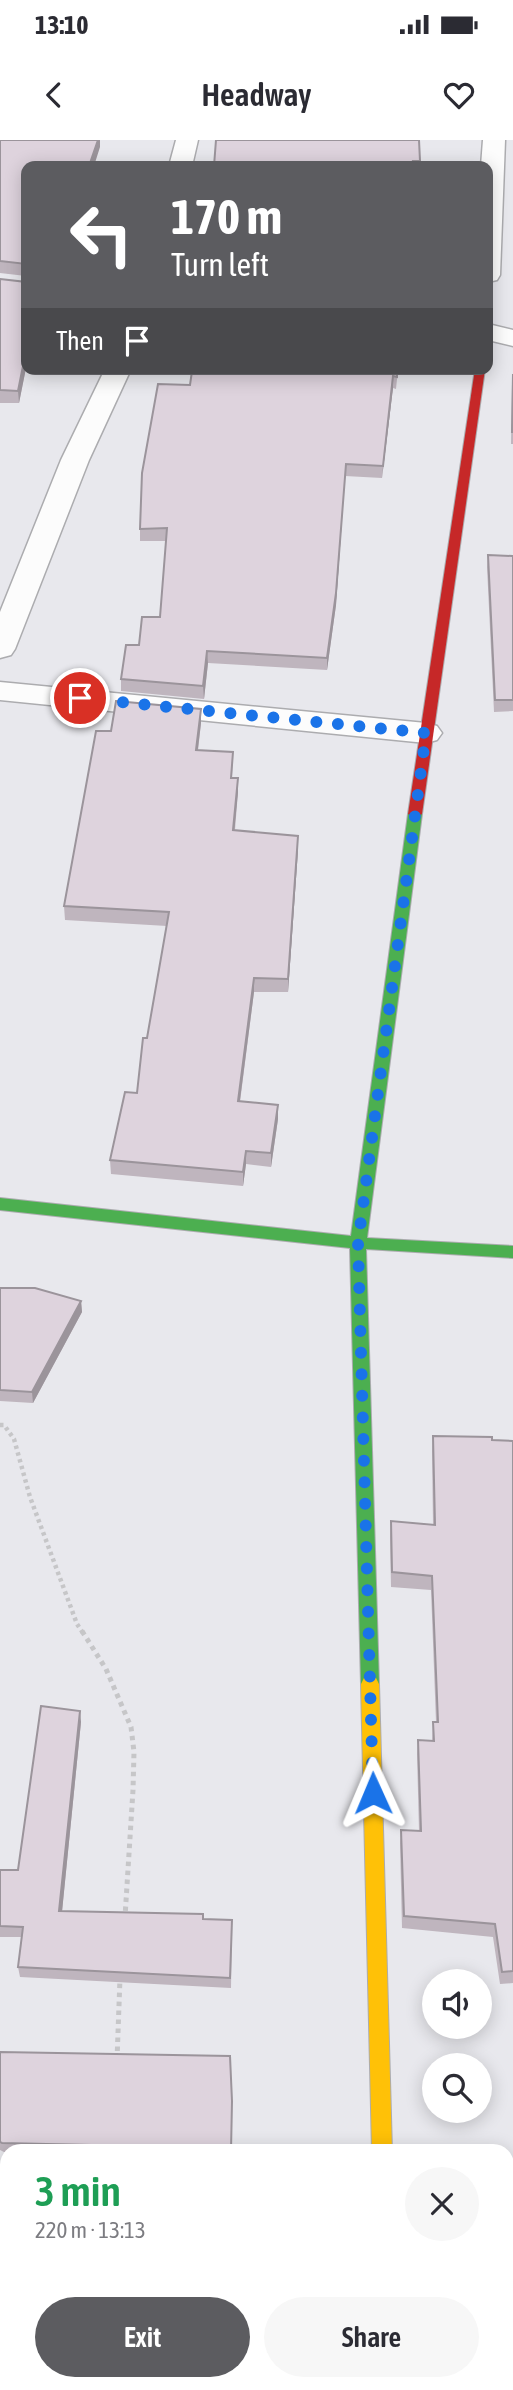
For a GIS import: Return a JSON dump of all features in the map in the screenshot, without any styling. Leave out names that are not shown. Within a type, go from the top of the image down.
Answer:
[{"type":"street","points":[[182,161],[187,140]]},
{"type":"street","points":[[493,162],[494,140]]},
{"type":"street","points":[[493,333],[513,338]]},
{"type":"street","points":[[0,649],[75,460],[115,375]]},
{"type":"street","points":[[383,2144],[358,1243],[426,733],[479,375]]},
{"type":"street","points":[[0,691],[426,733]]},
{"type":"street","points":[[0,1204],[358,1243],[513,1252]]},
{"type":"path","points":[[0,1425],[4,1425],[14,1439],[30,1497],[77,1624],[106,1668],[131,1727],[134,1752],[133,1790],[124,1931]]},
{"type":"path","points":[[116,2069],[121,1968]]},
{"type":"building","points":[[0,140],[98,140],[91,161],[21,161],[21,263],[0,261]]},
{"type":"building","points":[[216,140],[419,140],[420,161],[214,161]]},
{"type":"building","points":[[0,279],[21,281],[21,375],[18,391],[0,390]]},
{"type":"building","points":[[191,375],[397,375],[393,376],[383,466],[346,464],[336,593],[327,658],[207,651],[203,686],[121,679],[126,645],[139,645],[142,617],[160,617],[167,528],[140,529],[142,473],[158,384],[190,385]]},
{"type":"building","points":[[488,555],[513,556],[513,700],[495,700]]},
{"type":"building","points":[[116,701],[201,709],[196,750],[233,752],[231,778],[238,778],[233,830],[298,836],[288,979],[254,978],[238,1101],[278,1105],[271,1153],[246,1151],[243,1172],[110,1160],[125,1092],[137,1093],[143,1038],[147,1038],[169,912],[64,906],[96,731],[111,731]]},
{"type":"building","points":[[0,1288],[35,1288],[81,1301],[32,1392],[0,1390]]},
{"type":"building","points":[[433,1436],[492,1437],[492,1440],[513,1441],[513,1971],[502,1972],[495,1924],[404,1916],[401,1830],[421,1831],[418,1740],[434,1741],[433,1722],[438,1722],[432,1576],[392,1572],[391,1521],[435,1525]]},
{"type":"building","points":[[41,1706],[80,1711],[59,1911],[203,1914],[203,1919],[232,1920],[230,1978],[18,1967],[23,1927],[0,1926],[0,1870],[18,1870]]},
{"type":"building","points":[[0,2052],[230,2056],[231,2144],[0,2142]]},
{"type":"traffic: fast","points":[[370,1684],[358,1243],[415,814]]},
{"type":"traffic: fast","points":[[0,1204],[358,1243],[513,1252]]},
{"type":"traffic: slow","points":[[370,1684],[382,2144]]},
{"type":"traffic: jam","points":[[415,814],[479,375]]},
{"type":"route","points":[[80,698],[426,733],[358,1243],[373,1793]]}]
